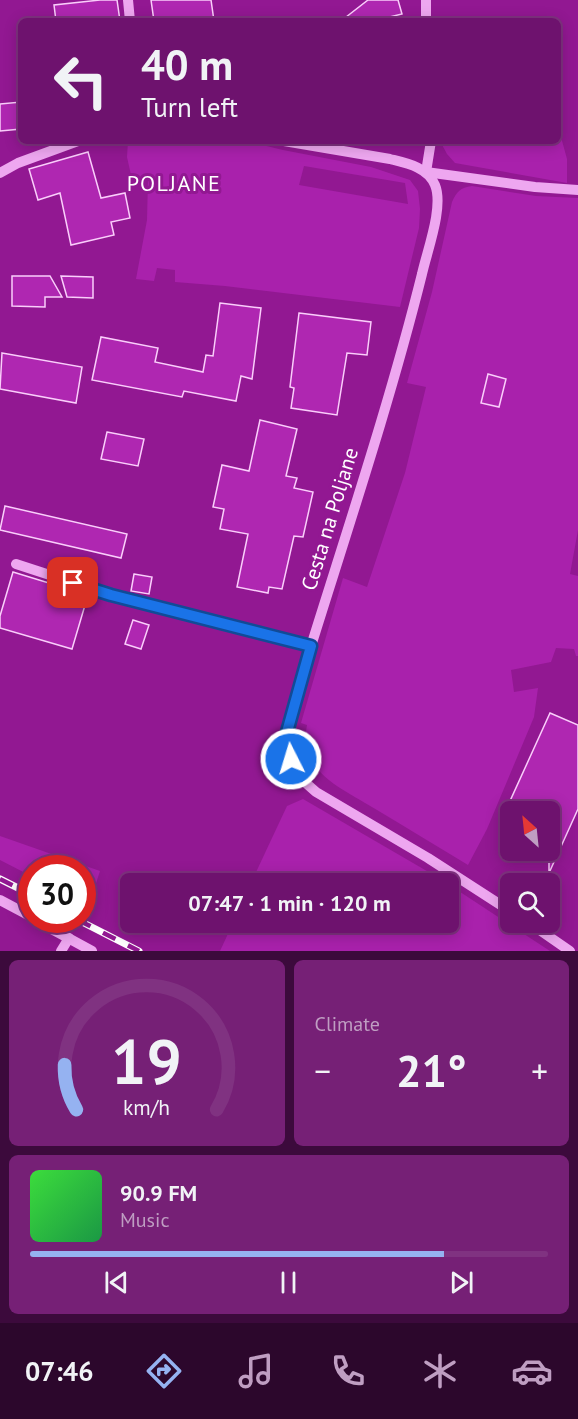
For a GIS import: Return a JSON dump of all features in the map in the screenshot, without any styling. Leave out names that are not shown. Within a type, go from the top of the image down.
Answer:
[{"type":"street","points":[[128,0],[130,18]]},
{"type":"street","points":[[426,0],[426,18]]},
{"type":"street","points":[[0,173],[18,163],[70,144]]},
{"type":"street","points":[[302,144],[390,159],[426,172],[535,187],[578,190]]},
{"type":"street","points":[[426,172],[431,144]]},
{"type":"street","name":"Cesta na Poljane","points":[[426,172],[436,186],[434,226],[393,380],[311,646],[287,732],[291,759],[299,777],[316,792],[428,858],[500,905]]},
{"type":"street","points":[[15,564],[111,595],[311,646]]},
{"type":"street","points":[[0,900],[18,910]]},
{"type":"street","points":[[60,933],[92,951]]},
{"type":"street","points":[[544,933],[570,951]]},
{"type":"street","points":[[61,951],[69,938]]},
{"type":"shaded area","points":[[561,137],[567,159],[567,183],[455,163],[442,144],[561,144]]},
{"type":"shaded area","points":[[128,144],[258,144],[371,167],[410,180],[418,191],[419,228],[400,307],[175,282],[175,270],[157,268],[154,281],[136,279],[147,220],[148,180],[131,175],[127,157]],"holes":[[[304,166],[405,183],[408,204],[299,185]]]},
{"type":"shaded area","points":[[472,186],[536,196],[578,198],[578,530],[570,574],[578,576],[578,656],[574,649],[556,648],[551,662],[511,670],[514,692],[538,688],[534,717],[487,829],[468,865],[324,776],[307,752],[307,725],[301,723],[343,578],[367,587],[405,473],[426,387],[407,383],[432,292],[452,202],[459,191]]},
{"type":"shaded area","points":[[303,799],[430,873],[256,873],[287,806]]},
{"type":"shaded area","points":[[0,836],[54,855],[18,855],[18,869],[0,860]]},
{"type":"shaded area","points":[[96,870],[100,871],[96,883]]},
{"type":"shaded area","points":[[459,891],[500,918],[500,933],[523,933],[550,951],[220,951],[228,933],[459,933]]},
{"type":"building","points":[[117,0],[120,18],[56,18],[54,5]]},
{"type":"building","points":[[151,0],[211,0],[214,18],[154,18]]},
{"type":"building","points":[[368,0],[398,0],[402,14],[385,18],[345,18]]},
{"type":"building","points":[[18,102],[18,129],[0,131],[0,104]]},
{"type":"building","points":[[88,152],[101,198],[125,193],[130,218],[111,222],[114,235],[71,245],[60,193],[38,200],[29,169]]},
{"type":"building","points":[[12,276],[50,276],[62,297],[45,297],[45,307],[12,306]]},
{"type":"building","points":[[61,276],[93,277],[93,298],[67,297]]},
{"type":"building","points":[[220,303],[261,308],[252,379],[241,376],[236,401],[184,391],[182,397],[92,380],[101,337],[158,348],[155,362],[203,372],[206,355],[213,356]]},
{"type":"building","points":[[299,313],[371,322],[367,355],[347,353],[337,415],[291,408],[294,388],[290,387]]},
{"type":"building","points":[[2,353],[82,367],[76,403],[0,389]]},
{"type":"building","points":[[488,374],[506,379],[499,407],[481,403]]},
{"type":"building","points":[[260,420],[297,429],[286,476],[297,478],[294,488],[313,492],[303,537],[294,536],[282,589],[269,587],[268,593],[237,587],[248,534],[220,529],[224,509],[213,507],[222,465],[249,471]]},
{"type":"building","points":[[107,432],[144,439],[138,466],[101,459]]},
{"type":"building","points":[[5,506],[127,534],[121,558],[0,530]]},
{"type":"building","points":[[13,572],[88,595],[72,649],[0,628],[0,616]]},
{"type":"building","points":[[134,574],[152,577],[149,594],[131,591]]},
{"type":"building","points":[[133,620],[149,625],[141,649],[125,644]]},
{"type":"building","points":[[550,713],[578,725],[578,809],[560,849],[560,801],[510,801]]},
{"type":"building","points":[[549,861],[554,861],[549,873]]},
{"type":"railway","points":[[0,879],[18,888]]},
{"type":"railway","points":[[96,929],[139,951]]},
{"type":"district","name":"POLJANE","points":[[174,183]]},
{"type":"route","points":[[73,583],[111,595],[311,646],[287,732],[291,759]]}]
